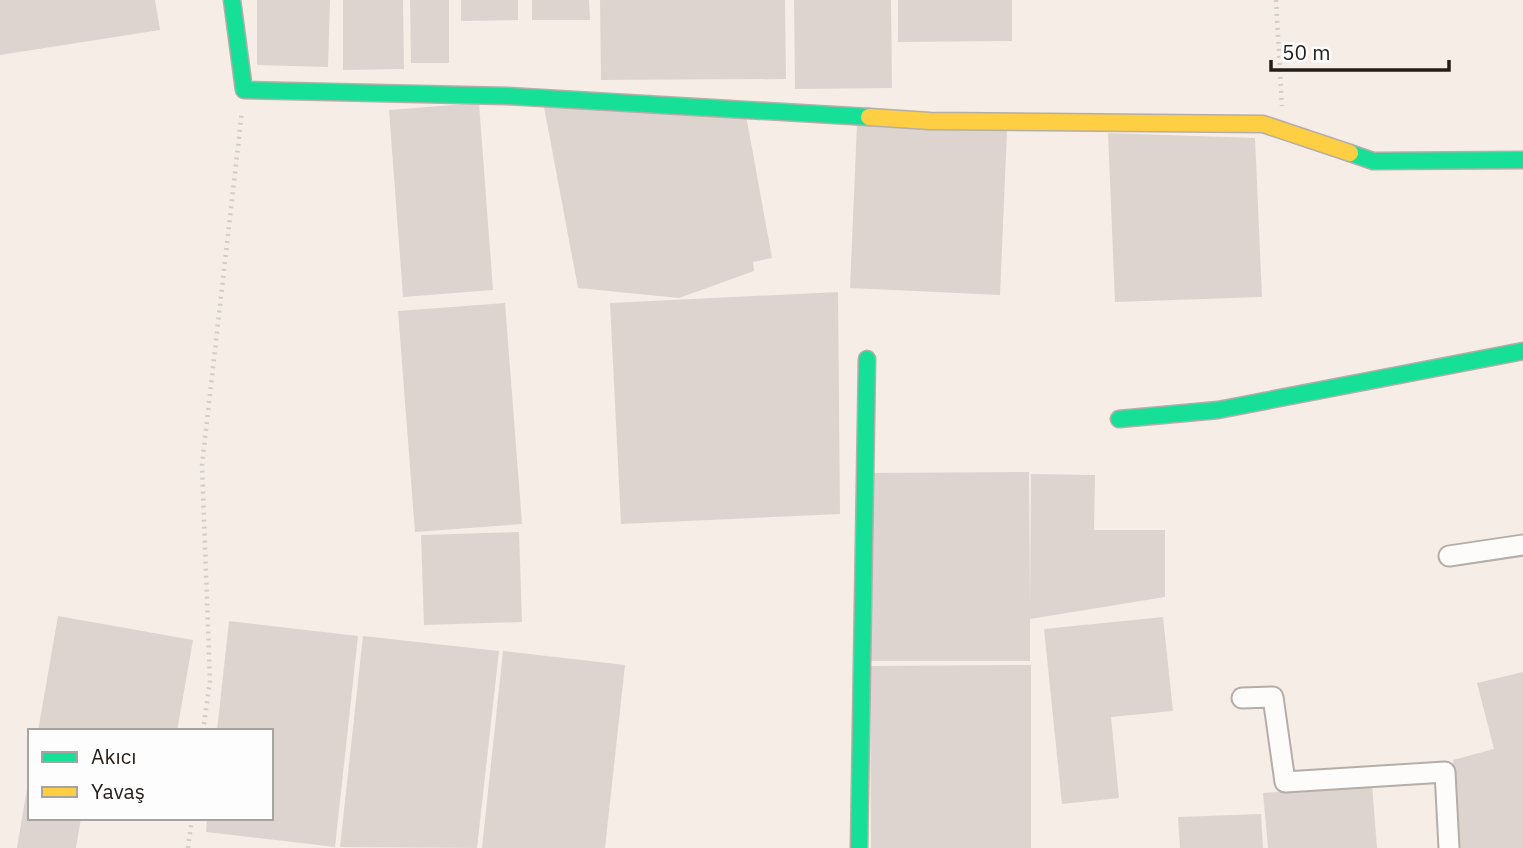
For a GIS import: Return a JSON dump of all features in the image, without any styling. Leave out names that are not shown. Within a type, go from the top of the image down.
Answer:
[{"type":"street","points":[[232,0],[244,90],[507,96],[930,121],[1263,124],[1373,161],[1523,160]]},
{"type":"street","points":[[1119,419],[1218,410],[1523,351]]},
{"type":"street","points":[[859,848],[867,359]]},
{"type":"street","points":[[1449,556],[1523,545]]},
{"type":"street","points":[[1242,698],[1273,697],[1285,782],[1446,772],[1449,848]]},
{"type":"path","points":[[1276,0],[1284,131]]},
{"type":"path","points":[[203,729],[210,681],[202,465],[244,90]]},
{"type":"path","points":[[188,848],[192,820]]},
{"type":"building","points":[[0,0],[155,0],[160,30],[0,55]]},
{"type":"building","points":[[257,0],[330,0],[328,67],[257,65]]},
{"type":"building","points":[[343,0],[403,0],[404,69],[343,70]]},
{"type":"building","points":[[410,0],[449,0],[449,63],[411,63]]},
{"type":"building","points":[[461,0],[518,0],[518,20],[461,21]]},
{"type":"building","points":[[532,0],[589,0],[590,20],[532,20]]},
{"type":"building","points":[[600,0],[785,0],[786,79],[601,80]]},
{"type":"building","points":[[794,0],[891,0],[892,88],[795,89]]},
{"type":"building","points":[[898,0],[1012,0],[1012,41],[898,42]]},
{"type":"building","points":[[479,103],[493,290],[403,297],[389,110]]},
{"type":"building","points":[[544,107],[746,115],[772,258],[753,262],[754,271],[679,298],[578,288]]},
{"type":"building","points":[[857,124],[1007,131],[1000,295],[850,288]]},
{"type":"building","points":[[1108,133],[1255,138],[1262,297],[1115,302]]},
{"type":"building","points":[[838,292],[840,514],[621,524],[610,303]]},
{"type":"building","points":[[505,303],[522,524],[415,532],[398,311]]},
{"type":"building","points":[[1029,472],[1030,606],[1031,474],[1095,475],[1094,530],[1165,530],[1165,597],[1030,619],[1030,661],[870,661],[869,473]]},
{"type":"building","points":[[519,532],[522,622],[424,625],[421,535]]},
{"type":"building","points":[[58,616],[193,640],[177,729],[38,729]]},
{"type":"building","points":[[1163,617],[1173,711],[1111,717],[1119,798],[1062,804],[1044,629]]},
{"type":"building","points":[[229,621],[358,636],[335,847],[206,832],[207,820],[273,820],[273,729],[217,729]]},
{"type":"building","points":[[363,636],[499,651],[477,848],[340,847]]},
{"type":"building","points":[[503,651],[625,665],[605,848],[482,848]]},
{"type":"building","points":[[1031,665],[1031,848],[871,848],[870,666]]},
{"type":"building","points":[[1523,672],[1523,848],[1456,848],[1453,760],[1494,749],[1477,683]]},
{"type":"building","points":[[28,783],[28,820],[81,820],[76,848],[17,848]]},
{"type":"building","points":[[1372,785],[1377,848],[1268,848],[1263,793]]},
{"type":"building","points":[[1261,814],[1263,848],[1180,848],[1178,817]]},
{"type":"traffic: fast","points":[[232,0],[244,90],[507,96],[869,117]]},
{"type":"traffic: fast","points":[[1350,153],[1373,161],[1523,160]]},
{"type":"traffic: fast","points":[[1119,419],[1218,410],[1523,351]]},
{"type":"traffic: fast","points":[[859,848],[867,359]]},
{"type":"traffic: slow","points":[[869,117],[930,121],[1263,124],[1350,153]]}]
